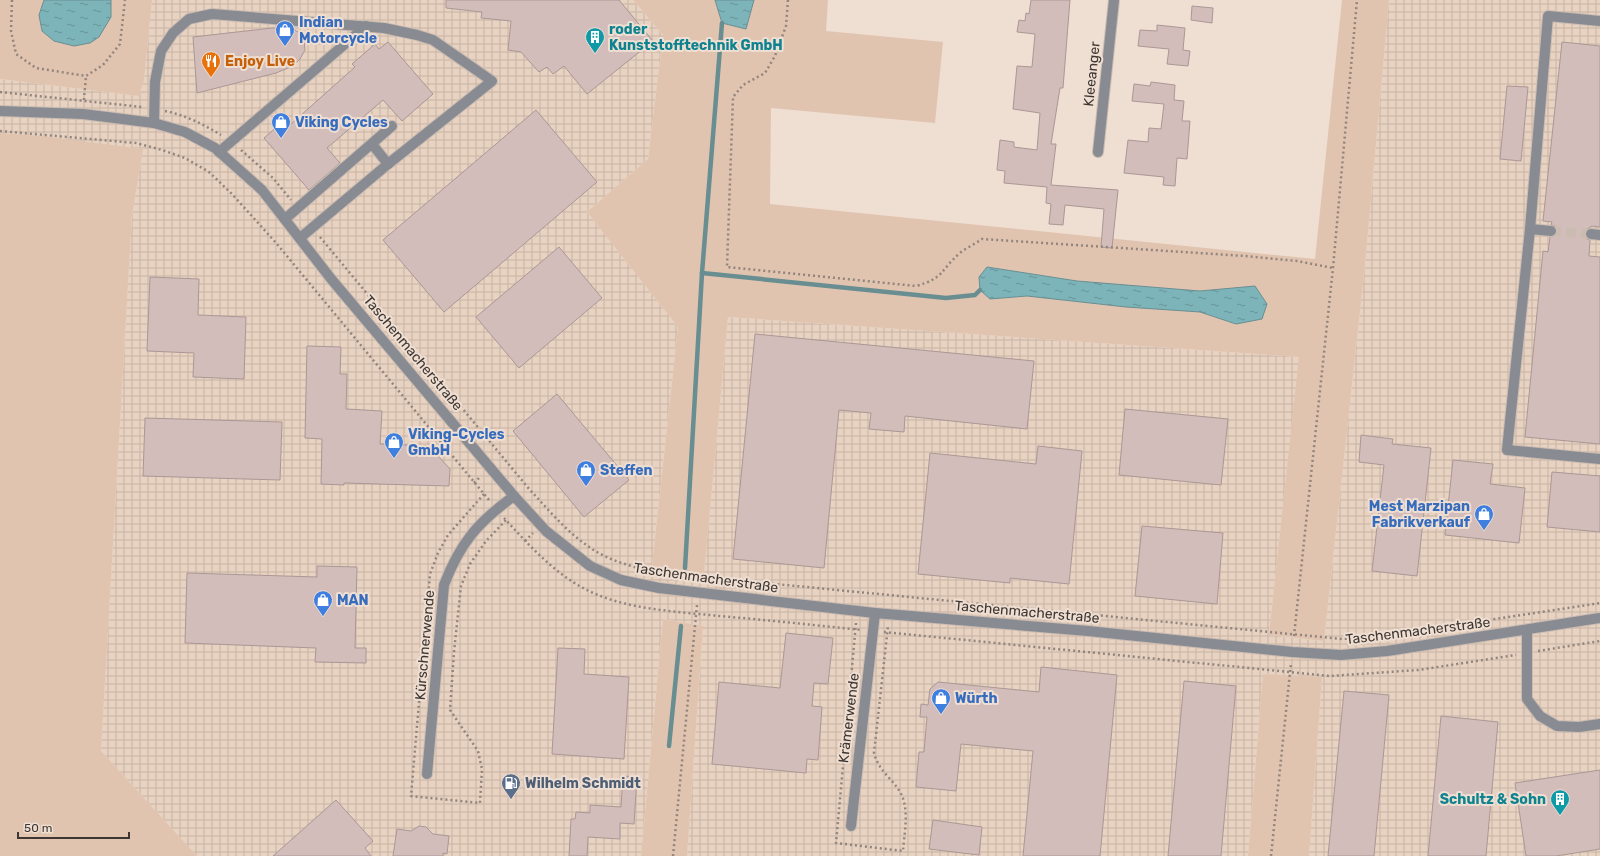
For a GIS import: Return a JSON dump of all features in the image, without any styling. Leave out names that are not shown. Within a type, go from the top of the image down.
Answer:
[{"type":"street","name":"Kleeanger","points":[[1098,152],[1114,0]]},
{"type":"street","points":[[154,123],[155,82],[161,51],[173,32],[189,19],[212,14],[366,26],[410,33],[434,40],[492,81],[388,164],[300,238]]},
{"type":"street","points":[[1600,21],[1548,16],[1530,229],[1507,450],[1600,459]]},
{"type":"street","points":[[219,152],[366,26]]},
{"type":"street","name":"Taschenmacherstraße","points":[[0,111],[83,114],[154,123],[186,132],[219,152],[262,190],[284,220],[514,496],[546,532],[590,566],[621,580],[659,588],[875,613],[1088,631],[1292,652],[1341,655],[1387,651],[1600,618]]},
{"type":"street","points":[[284,220],[392,126]]},
{"type":"street","points":[[372,144],[388,164]]},
{"type":"street","points":[[1530,229],[1551,231]]},
{"type":"street","name":"Kürschnerwende","points":[[427,774],[444,585],[453,560],[468,537],[496,508],[514,496]]},
{"type":"street","name":"Krämerwende","points":[[851,826],[875,613]]},
{"type":"street","points":[[1527,630],[1527,699],[1540,716],[1557,726],[1579,727],[1600,724]]},
{"type":"path","points":[[12,0],[11,31],[16,54],[36,68],[86,76],[103,65],[120,44],[124,0]]},
{"type":"path","points":[[788,0],[786,26],[775,56],[764,73],[743,85],[733,97],[726,267],[916,286],[932,281],[943,272],[960,253],[982,239],[1245,256],[1297,261],[1333,268]]},
{"type":"path","points":[[1271,856],[1333,268],[1357,0]]},
{"type":"path","points":[[83,114],[86,76]]},
{"type":"path","points":[[0,92],[155,108],[179,114],[208,127],[232,142],[273,178],[298,209]]},
{"type":"path","points":[[0,131],[136,143],[185,158],[209,172],[232,194],[277,244],[525,541],[556,571],[583,588],[609,599],[654,609],[1330,676],[1418,670],[1600,641]]},
{"type":"path","points":[[312,228],[536,496],[561,523],[585,545],[612,560],[635,568],[662,573],[1294,636],[1342,639],[1377,637],[1600,603]]},
{"type":"path","points":[[673,856],[698,592]]},
{"type":"shaded area","points":[[0,0],[44,0],[39,15],[111,17],[111,0],[152,0],[144,80],[139,96],[0,79]]},
{"type":"shaded area","points":[[152,0],[633,0],[663,35],[648,159],[587,212],[678,327],[652,566],[704,573],[728,317],[1300,357],[1269,635],[1324,641],[1365,265],[1389,0],[1600,0],[1600,856],[1309,856],[1322,677],[1263,674],[1248,856],[687,856],[703,626],[663,619],[641,856],[197,856],[101,751],[132,215],[143,149],[0,135],[0,79],[139,96],[144,80]]},
{"type":"shaded area","points":[[633,0],[715,0],[722,23],[746,29],[754,0],[828,0],[826,31],[943,42],[935,123],[771,108],[770,204],[1315,259],[1342,0],[1389,0],[1365,265],[1324,641],[1269,635],[1299,357],[728,317],[704,574],[652,566],[678,327],[587,212],[648,159],[663,35]],"holes":[[[987,267],[1077,281],[1200,291],[1255,286],[1236,324],[1200,312],[1126,307],[1027,296],[990,299]]]},
{"type":"shaded area","points":[[0,133],[41,136],[143,149],[132,215],[101,751],[197,856],[0,856]]},
{"type":"shaded area","points":[[663,619],[703,626],[687,856],[641,856]]},
{"type":"shaded area","points":[[1263,674],[1322,677],[1309,856],[1248,856]]},
{"type":"water","points":[[44,0],[111,0],[111,17],[99,37],[90,43],[74,46],[54,41],[42,31],[39,15]]},
{"type":"water","points":[[715,0],[754,0],[746,29],[722,23]]},
{"type":"water","points":[[987,267],[1077,281],[1200,291],[1255,286],[1267,304],[1262,319],[1236,324],[1200,312],[1126,307],[1027,296],[990,299],[980,290],[979,277]]},
{"type":"building","name":"roder Kunststofftechnik GmbH","points":[[446,0],[619,0],[653,41],[587,94],[564,66],[553,74],[547,67],[539,72],[521,52],[508,50],[511,21],[481,18],[482,12],[446,8]]},
{"type":"building","points":[[1031,0],[1070,0],[1063,88],[1060,88],[1051,144],[1056,144],[1051,185],[1118,190],[1112,248],[1101,247],[1104,209],[1065,205],[1063,225],[1049,224],[1051,204],[1046,203],[1047,187],[1004,183],[1005,171],[997,170],[1000,140],[1014,142],[1014,147],[1037,150],[1040,113],[1013,109],[1017,66],[1032,67],[1035,34],[1017,32],[1019,20],[1025,21],[1026,13],[1029,14]]},
{"type":"building","points":[[1192,6],[1213,8],[1212,23],[1191,20]]},
{"type":"building","points":[[1157,25],[1185,28],[1183,50],[1190,51],[1188,66],[1167,64],[1169,49],[1138,46],[1140,30],[1157,31]]},
{"type":"building","points":[[272,28],[291,28],[300,33],[304,41],[305,50],[300,59],[293,66],[276,73],[197,93],[193,37]]},
{"type":"building","points":[[388,42],[433,94],[402,121],[383,100],[327,148],[340,163],[309,190],[264,138],[286,119],[291,124],[355,67],[352,64],[375,44],[379,49]]},
{"type":"building","points":[[1562,42],[1600,46],[1600,227],[1592,226],[1586,230],[1585,234],[1587,239],[1590,240],[1589,256],[1600,257],[1600,444],[1525,437],[1543,251],[1548,252],[1550,237],[1556,235],[1557,231],[1555,226],[1551,225],[1552,222],[1543,221]]},
{"type":"building","points":[[1151,82],[1175,85],[1174,100],[1184,101],[1182,121],[1190,121],[1187,159],[1177,158],[1175,186],[1163,185],[1164,177],[1124,173],[1128,140],[1148,142],[1149,128],[1161,129],[1164,104],[1132,101],[1134,84],[1150,86]]},
{"type":"building","points":[[1507,86],[1528,87],[1521,161],[1500,159]]},
{"type":"building","points":[[536,110],[597,182],[444,312],[383,240]]},
{"type":"building","points":[[559,247],[602,298],[519,368],[476,317]]},
{"type":"building","points":[[150,277],[199,279],[198,315],[246,317],[244,379],[193,377],[194,353],[147,351]]},
{"type":"building","points":[[755,334],[1034,361],[1027,429],[905,416],[904,432],[869,429],[871,413],[839,410],[824,568],[733,559]]},
{"type":"building","points":[[307,346],[341,347],[340,374],[347,374],[346,409],[382,411],[380,444],[429,446],[450,469],[449,486],[344,483],[344,485],[321,484],[322,439],[305,438]]},
{"type":"building","points":[[557,394],[629,480],[584,517],[513,431]]},
{"type":"building","points":[[1125,409],[1228,419],[1221,485],[1119,475]]},
{"type":"building","points":[[145,418],[282,422],[280,480],[143,476]]},
{"type":"building","points":[[1361,435],[1393,439],[1392,444],[1431,448],[1417,576],[1372,571],[1384,465],[1359,462]]},
{"type":"building","points":[[1038,446],[1082,451],[1069,584],[1010,578],[1010,583],[918,574],[930,453],[1036,464]]},
{"type":"building","points":[[1453,460],[1493,464],[1490,484],[1525,488],[1519,543],[1445,535]]},
{"type":"building","points":[[1552,472],[1600,476],[1600,532],[1547,527]]},
{"type":"building","points":[[1142,526],[1223,533],[1217,604],[1135,596]]},
{"type":"building","points":[[317,566],[357,567],[355,648],[366,648],[366,663],[315,662],[316,648],[185,643],[187,573],[317,577]]},
{"type":"building","points":[[786,633],[833,638],[828,684],[814,683],[812,706],[822,707],[818,760],[807,759],[806,773],[712,764],[719,682],[780,688]]},
{"type":"building","points":[[558,648],[585,649],[584,674],[629,677],[624,759],[552,754]]},
{"type":"building","points":[[1041,667],[1117,675],[1100,856],[1023,856],[1033,751],[961,744],[956,791],[916,787],[919,752],[924,752],[927,717],[920,717],[921,704],[928,705],[930,689],[938,682],[1039,692]]},
{"type":"building","points":[[1184,681],[1236,686],[1221,856],[1168,856]]},
{"type":"building","points":[[1344,691],[1389,695],[1374,856],[1328,856]]},
{"type":"building","points":[[1441,716],[1498,722],[1486,856],[1428,856]]},
{"type":"building","name":"Schultz & Sohn","points":[[1600,770],[1600,849],[1556,856],[1526,856],[1515,783]]},
{"type":"building","points":[[623,776],[637,777],[634,824],[620,823],[620,839],[588,837],[587,856],[569,856],[571,819],[575,819],[576,812],[590,813],[590,805],[621,807]]},
{"type":"building","points":[[336,800],[373,841],[365,848],[371,856],[273,856]]},
{"type":"building","points":[[933,820],[982,827],[979,855],[929,849]]},
{"type":"building","points":[[419,826],[426,827],[433,834],[449,836],[447,854],[443,853],[443,856],[393,856],[397,829],[411,831]]},
{"type":"waterway","points":[[685,568],[702,273],[722,23]]},
{"type":"waterway","points":[[702,273],[946,298],[975,295],[980,290]]},
{"type":"waterway","points":[[669,746],[681,626]]},
{"type":"tunnel","points":[[1551,231],[1591,234]]},
{"type":"place","name":"Indian Motorcycle","points":[[285,47]]},
{"type":"place","name":"roder Kunststofftechnik GmbH","points":[[595,54]]},
{"type":"place","name":"Enjoy Live","points":[[211,78]]},
{"type":"place","name":"Viking Cycles","points":[[281,139]]},
{"type":"place","name":"Viking-Cycles GmbH","points":[[394,459]]},
{"type":"place","name":"Steffen","points":[[586,487]]},
{"type":"place","name":"Mest Marzipan Fabrikverkauf","points":[[1484,531]]},
{"type":"place","name":"MAN","points":[[323,617]]},
{"type":"place","name":"Würth","points":[[941,715]]},
{"type":"place","name":"Wilhelm Schmidt","points":[[511,800]]},
{"type":"place","name":"Schultz & Sohn","points":[[1560,816]]}]
